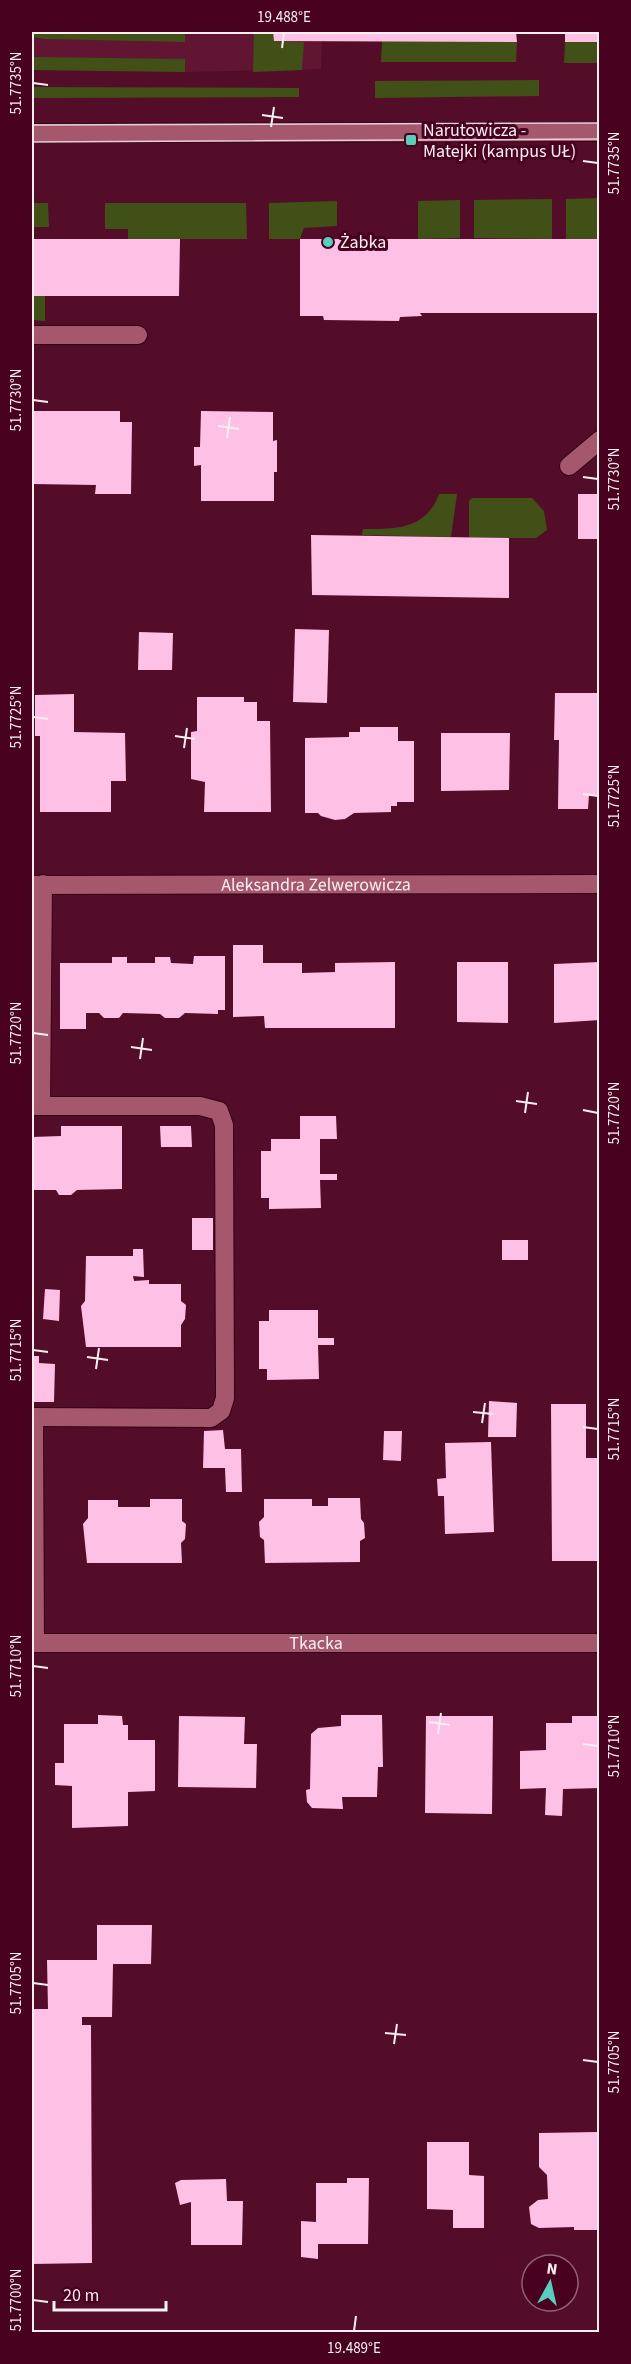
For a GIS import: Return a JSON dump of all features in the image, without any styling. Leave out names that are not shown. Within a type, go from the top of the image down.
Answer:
[{"type":"street","points":[[32,133],[600,132]]},
{"type":"street","points":[[32,336],[138,335]]},
{"type":"street","points":[[569,466],[600,440]]},
{"type":"street","name":"Aleksandra Zelwerowicza","points":[[37,885],[600,884]]},
{"type":"street","points":[[33,1643],[33,1417],[211,1418],[221,1411],[225,1398],[224,1125],[219,1111],[200,1106],[36,1106],[37,885]]},
{"type":"street","name":"Tkacka","points":[[33,1643],[600,1643]]},
{"type":"shaded area","points":[[32,32],[322,32],[321,69],[185,72],[32,70]]},
{"type":"green space","points":[[32,32],[185,32],[185,42],[46,39],[32,37]]},
{"type":"green space","points":[[254,32],[273,32],[274,41],[304,42],[302,70],[253,72]]},
{"type":"green space","points":[[382,41],[517,42],[516,62],[381,62]]},
{"type":"green space","points":[[565,42],[599,42],[599,63],[564,63]]},
{"type":"green space","points":[[32,57],[185,59],[185,72],[32,70]]},
{"type":"green space","points":[[539,80],[539,96],[375,98],[375,81]]},
{"type":"green space","points":[[32,87],[299,88],[299,97],[32,98]]},
{"type":"green space","points":[[599,198],[599,239],[566,239],[566,199]]},
{"type":"green space","points":[[552,199],[552,239],[474,238],[474,200]]},
{"type":"green space","points":[[460,200],[460,238],[418,239],[418,201]]},
{"type":"green space","points":[[337,201],[337,226],[304,228],[300,239],[269,239],[269,203]]},
{"type":"green space","points":[[32,203],[48,203],[49,227],[32,227]]},
{"type":"green space","points":[[105,203],[246,203],[247,239],[128,239],[128,229],[105,229]]},
{"type":"green space","points":[[32,296],[45,296],[45,321],[32,320]]},
{"type":"green space","points":[[439,494],[457,494],[451,537],[362,535],[363,529],[387,529],[418,521],[433,506]]},
{"type":"green space","points":[[472,498],[532,498],[544,511],[547,530],[536,538],[469,538],[469,501]]},
{"type":"building","points":[[273,32],[516,32],[517,42],[274,41]]},
{"type":"building","points":[[565,32],[600,32],[600,42],[565,42]]},
{"type":"building","points":[[32,239],[180,239],[179,296],[32,296]]},
{"type":"building","points":[[300,239],[600,239],[600,313],[420,313],[422,316],[400,317],[399,321],[324,320],[323,316],[300,316]]},
{"type":"building","points":[[32,411],[120,411],[120,422],[132,422],[131,494],[95,494],[96,485],[32,484]]},
{"type":"building","points":[[201,411],[273,412],[273,441],[277,440],[274,501],[201,501],[201,465],[194,466],[194,447],[200,447]]},
{"type":"building","points":[[578,494],[600,494],[600,539],[578,539]]},
{"type":"building","points":[[311,535],[509,538],[509,598],[312,595]]},
{"type":"building","points":[[295,629],[329,630],[327,703],[293,702]]},
{"type":"building","points":[[139,632],[173,633],[172,670],[138,670]]},
{"type":"building","points":[[555,693],[600,693],[600,795],[589,795],[588,809],[558,809],[559,740],[554,740]]},
{"type":"building","points":[[74,694],[74,732],[125,733],[126,781],[111,781],[111,812],[40,812],[40,736],[35,736],[35,695]]},
{"type":"building","points":[[197,697],[244,697],[244,702],[257,702],[257,721],[270,721],[271,812],[204,812],[205,782],[191,779],[191,732],[197,731]]},
{"type":"building","points":[[360,727],[398,727],[398,741],[414,741],[414,802],[397,802],[397,806],[391,806],[391,812],[354,813],[345,819],[335,820],[318,813],[305,813],[305,738],[349,737],[349,732],[360,732]]},
{"type":"building","points":[[441,733],[510,733],[509,790],[441,791]]},
{"type":"building","points":[[233,945],[263,945],[263,963],[302,963],[302,973],[335,972],[335,963],[395,962],[395,1028],[265,1028],[264,1016],[233,1017]]},
{"type":"building","points":[[194,956],[225,956],[225,1010],[218,1010],[218,1014],[185,1013],[179,1018],[165,1018],[160,1014],[123,1013],[119,1018],[104,1018],[99,1013],[86,1013],[86,1029],[60,1029],[60,963],[112,963],[112,957],[127,957],[127,963],[155,963],[155,957],[170,957],[171,963],[193,964]]},
{"type":"building","points":[[457,962],[508,962],[508,1023],[457,1022]]},
{"type":"building","points":[[600,962],[600,1020],[554,1023],[554,964]]},
{"type":"building","points":[[300,1116],[336,1116],[337,1139],[320,1139],[320,1174],[337,1174],[337,1180],[320,1180],[321,1208],[269,1209],[269,1198],[261,1198],[261,1151],[271,1151],[271,1139],[300,1139]]},
{"type":"building","points":[[61,1126],[122,1126],[122,1189],[77,1190],[71,1195],[59,1195],[56,1190],[32,1190],[32,1137],[61,1136]]},
{"type":"building","points":[[160,1126],[191,1126],[192,1147],[161,1147]]},
{"type":"building","points":[[192,1218],[213,1218],[213,1250],[192,1250]]},
{"type":"building","points":[[502,1240],[528,1240],[528,1260],[502,1260]]},
{"type":"building","points":[[133,1249],[143,1249],[144,1277],[133,1276],[134,1281],[149,1280],[149,1284],[181,1284],[181,1301],[186,1305],[185,1319],[181,1325],[181,1347],[86,1347],[81,1306],[85,1301],[86,1256],[133,1256]]},
{"type":"building","points":[[45,1289],[60,1290],[59,1321],[43,1319]]},
{"type":"building","points":[[269,1310],[318,1310],[318,1338],[334,1338],[334,1345],[318,1345],[319,1379],[267,1380],[267,1369],[259,1369],[259,1321],[269,1321]]},
{"type":"building","points":[[32,1356],[39,1356],[39,1363],[55,1364],[54,1402],[32,1402]]},
{"type":"building","points":[[489,1401],[517,1403],[516,1437],[488,1437]]},
{"type":"building","points":[[551,1404],[586,1404],[586,1458],[600,1458],[600,1561],[552,1561]]},
{"type":"building","points":[[223,1430],[225,1449],[241,1449],[242,1492],[226,1492],[225,1468],[203,1468],[204,1431]]},
{"type":"building","points":[[384,1431],[402,1431],[401,1461],[383,1460]]},
{"type":"building","points":[[491,1442],[494,1532],[445,1534],[444,1496],[438,1496],[437,1479],[446,1478],[445,1443]]},
{"type":"building","points":[[328,1498],[360,1498],[365,1538],[360,1541],[360,1562],[265,1563],[264,1540],[260,1537],[259,1522],[264,1517],[264,1499],[312,1499],[312,1506],[328,1506]]},
{"type":"building","points":[[150,1499],[182,1499],[182,1521],[186,1524],[185,1539],[181,1543],[182,1563],[87,1563],[83,1524],[88,1518],[88,1500],[118,1500],[118,1507],[150,1507]]},
{"type":"building","points":[[98,1715],[122,1716],[123,1725],[128,1725],[128,1740],[155,1740],[155,1791],[128,1792],[128,1826],[72,1828],[72,1786],[55,1785],[55,1763],[64,1763],[64,1724],[98,1724]]},
{"type":"building","points":[[341,1715],[382,1715],[383,1767],[378,1767],[377,1797],[342,1797],[343,1809],[312,1808],[307,1802],[306,1790],[310,1789],[311,1734],[318,1728],[341,1726]]},
{"type":"building","points":[[179,1716],[245,1717],[244,1744],[257,1744],[256,1788],[178,1787]]},
{"type":"building","points":[[426,1716],[493,1716],[492,1814],[425,1813]]},
{"type":"building","points":[[572,1716],[600,1716],[600,1788],[563,1789],[562,1816],[545,1815],[546,1788],[520,1789],[520,1751],[546,1750],[546,1723],[572,1723]]},
{"type":"building","points":[[97,1925],[152,1925],[151,1964],[113,1964],[112,2017],[82,2017],[82,2025],[91,2025],[92,2263],[32,2264],[32,2009],[48,2009],[47,1960],[97,1960]]},
{"type":"building","points":[[597,2132],[600,2230],[574,2230],[574,2227],[539,2228],[531,2224],[529,2207],[538,2200],[548,2199],[547,2175],[539,2167],[539,2133]]},
{"type":"building","points":[[427,2142],[469,2142],[469,2175],[484,2176],[484,2228],[453,2228],[453,2210],[427,2209]]},
{"type":"building","points":[[347,2178],[369,2178],[368,2244],[318,2244],[318,2259],[301,2257],[301,2221],[316,2222],[316,2183],[347,2183]]},
{"type":"building","points":[[226,2179],[227,2201],[243,2201],[242,2245],[191,2245],[191,2202],[180,2205],[175,2183],[181,2180]]},
{"type":"tram line","points":[[32,125],[600,123]]},
{"type":"tram line","points":[[32,142],[600,139]]},
{"type":"place","name":"Narutowicza - Matejki (kampus UŁ)","points":[[411,140]]},
{"type":"place","name":"Żabka","points":[[328,242]]}]
